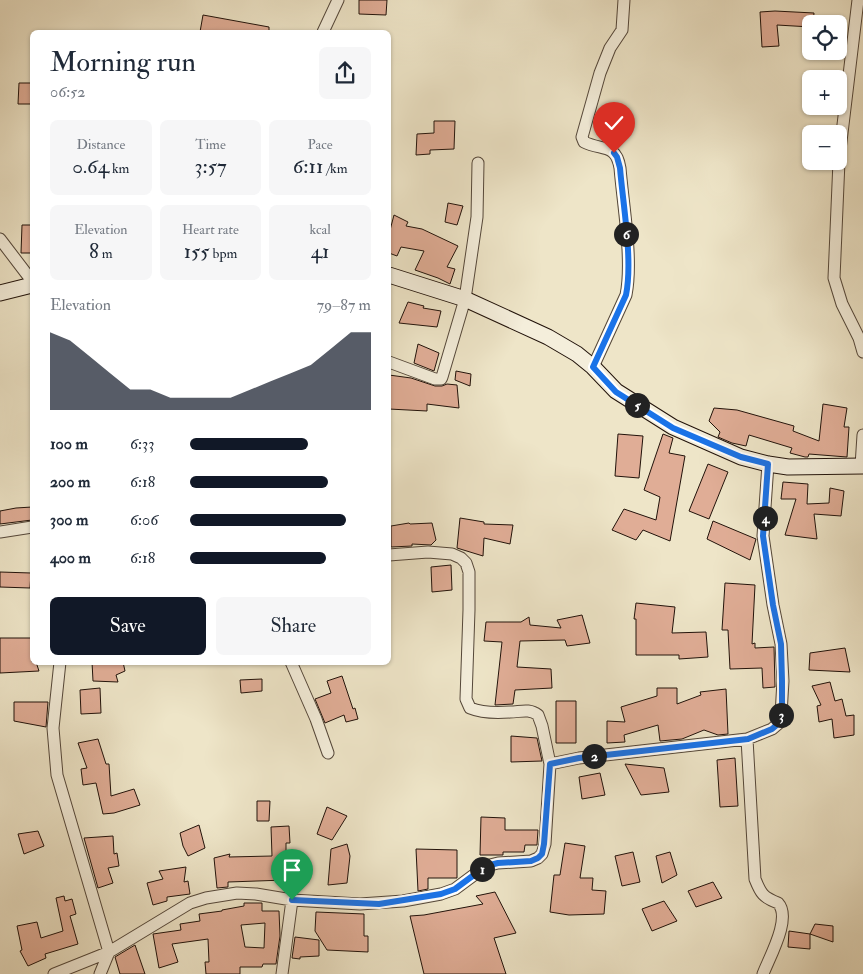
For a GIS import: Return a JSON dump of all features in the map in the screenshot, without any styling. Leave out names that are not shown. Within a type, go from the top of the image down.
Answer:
[{"type":"street","points":[[324,30],[338,0]]},
{"type":"street","points":[[593,367],[626,295],[628,286],[628,252],[620,168],[617,157],[606,148],[584,142],[582,137],[600,73],[610,48],[622,30],[624,0]]},
{"type":"street","points":[[843,125],[858,0]]},
{"type":"street","points":[[391,363],[435,379],[440,379],[445,369],[465,299],[477,217],[478,163]]},
{"type":"street","points":[[839,170],[834,278],[842,304],[861,338],[863,352]]},
{"type":"street","points":[[0,239],[30,278]]},
{"type":"street","points":[[391,276],[465,299],[548,337],[577,354],[593,367],[616,392],[673,428],[741,457],[788,467],[862,466],[863,434]]},
{"type":"street","points":[[0,293],[30,286]]},
{"type":"street","points":[[550,764],[579,758],[748,739],[772,729],[779,723],[782,714],[781,644],[763,536],[768,464]]},
{"type":"street","points":[[0,532],[30,527]]},
{"type":"street","points":[[54,974],[109,952],[190,903],[206,898],[236,893],[292,900],[360,904],[403,901],[441,894],[455,889],[486,866],[498,863],[531,861],[542,854],[550,764],[538,715],[528,710],[491,712],[474,710],[467,704],[469,572],[466,562],[452,554],[428,552],[391,555]]},
{"type":"street","points":[[60,665],[53,728],[57,775],[109,952],[100,974]]},
{"type":"street","points":[[292,665],[328,752]]},
{"type":"street","points":[[748,739],[755,879],[768,900],[778,904],[783,912],[781,930],[763,974]]},
{"type":"street","points":[[282,974],[292,900]]},
{"type":"building","points":[[359,0],[387,0],[386,15],[359,14]]},
{"type":"building","points":[[760,12],[814,13],[814,15],[802,15],[802,26],[777,25],[779,46],[762,47]]},
{"type":"building","points":[[203,15],[269,27],[269,30],[200,30]]},
{"type":"building","points":[[19,83],[30,83],[30,104],[18,104]]},
{"type":"building","points":[[434,121],[455,121],[454,149],[430,150],[430,154],[416,155],[417,134],[434,133]]},
{"type":"building","points":[[448,203],[463,206],[457,225],[445,222]]},
{"type":"building","points":[[394,215],[408,222],[406,226],[422,229],[458,246],[447,267],[455,269],[450,284],[415,270],[424,251],[401,247],[397,256],[391,254],[391,226]]},
{"type":"building","points":[[22,225],[30,225],[30,253],[21,253]]},
{"type":"building","points":[[408,302],[424,306],[423,308],[441,311],[437,327],[399,323]]},
{"type":"building","points":[[418,344],[439,353],[434,371],[414,363]]},
{"type":"building","points":[[456,371],[471,374],[470,386],[455,380]]},
{"type":"building","points":[[391,375],[411,378],[435,386],[457,385],[459,408],[427,404],[427,411],[391,409]]},
{"type":"building","points":[[823,404],[847,408],[844,427],[849,427],[847,457],[809,454],[808,457],[805,457],[790,453],[792,448],[749,435],[746,446],[732,443],[718,437],[720,432],[709,421],[714,408],[737,410],[794,426],[793,431],[819,441]]},
{"type":"building","points":[[618,434],[643,436],[639,478],[615,476]]},
{"type":"building","points":[[663,434],[673,438],[669,453],[685,456],[670,541],[643,530],[636,540],[612,530],[624,509],[656,520],[660,497],[644,490]]},
{"type":"building","points":[[708,464],[728,472],[709,519],[689,511]]},
{"type":"building","points":[[783,482],[808,484],[807,504],[829,503],[830,488],[844,491],[841,516],[814,514],[817,539],[785,535],[796,499],[781,499]]},
{"type":"building","points":[[30,507],[30,520],[0,524],[0,511]]},
{"type":"building","points":[[460,518],[484,522],[484,524],[513,525],[510,544],[484,538],[483,556],[457,548]]},
{"type":"building","points":[[713,521],[756,539],[750,560],[707,539]]},
{"type":"building","points":[[409,523],[432,523],[436,540],[431,545],[412,544],[412,546],[391,547],[391,526]]},
{"type":"building","points":[[451,565],[452,590],[432,592],[431,567]]},
{"type":"building","points":[[0,572],[30,573],[30,588],[0,587]]},
{"type":"building","points":[[725,583],[755,585],[752,644],[755,643],[755,648],[774,647],[775,687],[763,688],[762,668],[730,669],[728,630],[722,630]]},
{"type":"building","points":[[636,603],[675,607],[672,633],[706,632],[708,657],[679,659],[679,655],[636,655],[636,619],[634,619]]},
{"type":"building","points":[[582,615],[590,643],[567,646],[565,640],[520,641],[517,667],[551,669],[552,688],[515,690],[513,704],[495,705],[502,642],[484,641],[486,622],[521,622],[529,617],[530,625],[561,628],[557,620]]},
{"type":"building","points":[[0,638],[30,638],[30,665],[37,665],[39,671],[0,673]]},
{"type":"building","points":[[845,648],[850,672],[809,670],[810,653]]},
{"type":"building","points":[[92,665],[124,665],[125,671],[116,675],[118,682],[93,681]]},
{"type":"building","points":[[342,676],[358,719],[346,722],[344,715],[325,723],[315,699],[331,693],[327,681]]},
{"type":"building","points":[[262,679],[262,691],[241,693],[240,680]]},
{"type":"building","points":[[830,682],[835,701],[842,699],[846,716],[854,715],[854,735],[834,738],[832,719],[819,722],[817,706],[821,705],[812,686]]},
{"type":"building","points":[[100,688],[101,713],[81,714],[80,690]]},
{"type":"building","points":[[657,688],[677,688],[677,704],[701,695],[700,692],[726,689],[728,734],[718,735],[704,730],[682,739],[660,741],[658,725],[624,735],[625,742],[607,743],[607,721],[625,722],[621,707],[657,696]]},
{"type":"building","points":[[556,701],[576,701],[576,743],[556,743]]},
{"type":"building","points":[[14,702],[48,702],[46,727],[14,721]]},
{"type":"building","points":[[511,736],[537,738],[542,761],[511,762]]},
{"type":"building","points":[[98,739],[106,764],[109,764],[111,796],[134,789],[140,805],[114,813],[103,814],[96,783],[83,785],[81,769],[87,768],[78,743]]},
{"type":"building","points":[[735,758],[738,806],[720,807],[717,760]]},
{"type":"building","points":[[625,764],[664,768],[669,792],[641,795]]},
{"type":"building","points":[[600,773],[605,795],[582,799],[579,777]]},
{"type":"building","points":[[257,801],[270,801],[269,821],[257,821]]},
{"type":"building","points":[[327,807],[347,816],[332,840],[317,834]]},
{"type":"building","points":[[481,817],[505,818],[505,830],[538,830],[537,845],[525,845],[524,852],[503,852],[503,855],[480,855]]},
{"type":"building","points":[[199,825],[205,848],[188,856],[180,833]]},
{"type":"building","points":[[289,826],[290,843],[286,843],[286,880],[228,882],[228,887],[217,888],[214,858],[230,854],[229,857],[272,856],[271,827]]},
{"type":"building","points":[[38,831],[44,846],[24,854],[18,834]]},
{"type":"building","points":[[113,836],[114,854],[117,853],[119,866],[108,868],[113,883],[98,888],[84,838]]},
{"type":"building","points":[[565,843],[585,846],[580,878],[593,878],[592,890],[606,891],[604,914],[569,915],[550,912],[554,875],[560,875]]},
{"type":"building","points":[[347,844],[350,856],[347,883],[328,885],[331,849]]},
{"type":"building","points":[[416,849],[457,850],[457,878],[428,878],[428,889],[418,891]]},
{"type":"building","points":[[633,852],[640,882],[622,886],[615,856]]},
{"type":"building","points":[[670,852],[677,875],[662,883],[656,856]]},
{"type":"building","points":[[186,867],[184,882],[188,881],[190,894],[167,897],[167,901],[153,905],[147,883],[163,879],[159,871]]},
{"type":"building","points":[[713,882],[722,898],[696,907],[688,891]]},
{"type":"building","points":[[495,892],[516,933],[494,938],[506,974],[424,974],[410,916],[483,904],[476,896]]},
{"type":"building","points":[[64,896],[65,901],[72,899],[76,914],[70,916],[78,944],[45,954],[46,958],[28,966],[20,951],[22,950],[17,926],[37,922],[41,938],[63,931],[56,898]]},
{"type":"building","points":[[664,901],[677,921],[652,931],[642,909]]},
{"type":"building","points":[[244,903],[262,903],[262,911],[279,911],[280,936],[276,964],[263,964],[262,967],[240,967],[240,974],[206,974],[205,962],[209,962],[208,939],[172,944],[178,962],[159,968],[153,934],[181,930],[180,924],[200,921],[199,914],[244,906]],"holes":[[[265,923],[264,948],[245,947],[241,925]]]},
{"type":"building","points":[[316,912],[364,914],[364,936],[368,936],[368,952],[327,950],[315,931]]},
{"type":"building","points":[[815,924],[833,926],[833,942],[810,934]]},
{"type":"building","points":[[789,931],[810,934],[810,949],[788,947]]},
{"type":"building","points":[[295,937],[319,940],[319,956],[300,957],[300,959],[292,958]]},
{"type":"building","points":[[135,945],[145,974],[120,974],[115,957]]},
{"type":"route","points":[[292,900],[379,904],[441,894],[455,889],[486,866],[498,863],[531,861],[542,854],[550,764],[579,758],[748,739],[772,729],[779,723],[782,714],[781,644],[763,536],[768,464],[741,457],[673,428],[616,392],[593,367],[626,295],[628,286],[628,252],[620,168],[614,153]]}]
